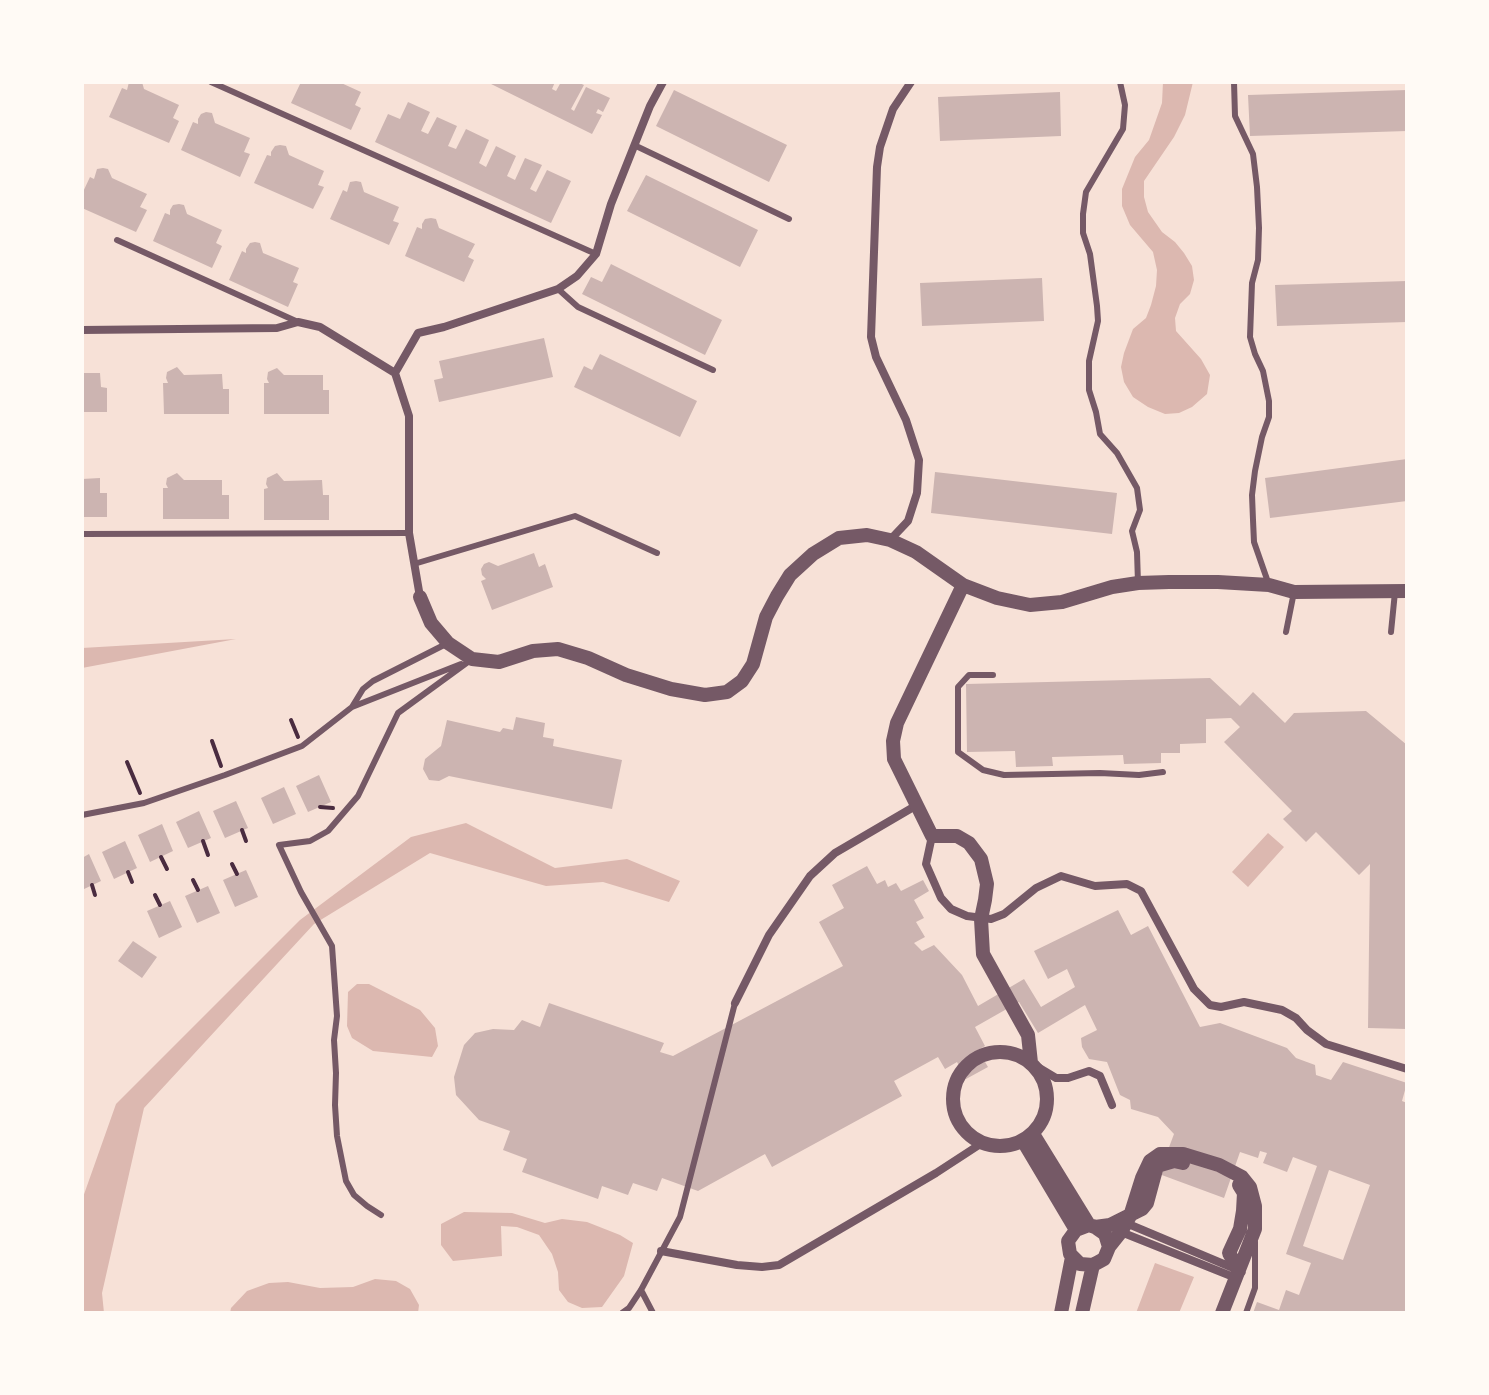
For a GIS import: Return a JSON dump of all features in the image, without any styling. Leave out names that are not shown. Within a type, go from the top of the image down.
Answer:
[{"type":"street","points":[[890,540],[908,521],[917,493],[919,460],[906,420],[876,357],[871,337],[876,183],[880,147],[893,109],[911,82]]},
{"type":"street","points":[[395,373],[418,333],[558,289],[577,276],[596,254],[611,204],[661,83]]},
{"type":"street","points":[[82,330],[277,328],[298,322],[320,327],[395,373],[409,416],[409,533],[420,597],[431,623],[448,643],[472,659],[499,662],[533,651],[558,649],[671,689],[705,695],[727,692],[742,681],[753,664],[766,617],[790,575],[813,554],[839,538],[867,535],[890,540],[916,552],[963,585],[997,598],[1030,605],[1062,602],[1112,587],[1138,583],[1218,582],[1269,585],[1294,592],[1401,591]]},
{"type":"street","points":[[963,585],[897,723],[893,741],[894,759],[932,836],[926,864],[941,898],[951,909],[967,916],[991,919],[1004,914],[1036,888],[1061,876],[1095,886],[1127,884],[1141,891],[1194,989],[1210,1005],[1221,1007],[1244,1002],[1282,1010],[1326,1044],[1407,1069]]},
{"type":"street","points":[[735,1003],[769,935],[810,876],[835,853],[917,805]]},
{"type":"street","points":[[932,836],[957,836],[969,843],[981,859],[987,884],[981,919],[983,954],[1028,1035],[1031,1063],[1042,1076],[1047,1091],[1047,1106],[1042,1121],[1028,1137],[1010,1146],[982,1143],[968,1134],[958,1121],[953,1106],[954,1089],[960,1074],[971,1062],[985,1054],[1001,1052],[1017,1055],[1031,1063],[1056,1078],[1068,1078],[1089,1071],[1100,1076],[1112,1105]]},
{"type":"street","points":[[1028,1137],[1087,1227],[1105,1234],[1109,1247]]},
{"type":"street","points":[[661,1251],[737,1265],[779,1265],[982,1143]]},
{"type":"street","points":[[1125,1224],[1150,1161],[1160,1154],[1183,1154],[1219,1165],[1242,1177],[1250,1187],[1255,1206],[1255,1229],[1222,1313]]},
{"type":"street","points":[[1237,1274],[1125,1224],[1087,1227],[1068,1241],[1072,1257],[1080,1264],[1093,1265],[1104,1259],[1125,1224],[1147,1203],[1157,1166],[1174,1161],[1215,1173],[1238,1184],[1244,1193],[1240,1229],[1229,1253],[1237,1274]]},
{"type":"street","points":[[1061,1313],[1072,1257]]},
{"type":"street","points":[[1082,1313],[1093,1265]]},
{"type":"lane","points":[[211,82],[596,254]]},
{"type":"lane","points":[[1120,82],[1125,105],[1123,129],[1086,192],[1083,233],[1090,254],[1098,321],[1089,361],[1089,390],[1100,434],[1117,453],[1137,488],[1140,510],[1132,531],[1137,552],[1138,583]]},
{"type":"lane","points":[[1234,82],[1235,116],[1253,154],[1257,187],[1258,260],[1252,283],[1250,337],[1263,371],[1269,417],[1263,432],[1252,495],[1254,542],[1269,585]]},
{"type":"lane","points":[[634,145],[789,219]]},
{"type":"lane","points":[[117,240],[298,322]]},
{"type":"lane","points":[[558,289],[578,307],[713,370]]},
{"type":"lane","points":[[414,564],[575,516],[657,553]]},
{"type":"lane","points":[[82,534],[409,533]]},
{"type":"lane","points":[[1391,632],[1401,591]]},
{"type":"lane","points":[[1286,632],[1294,592]]},
{"type":"lane","points":[[352,707],[363,689],[373,681],[448,643]]},
{"type":"lane","points":[[82,815],[144,803],[302,746],[352,707],[472,659]]},
{"type":"lane","points":[[381,1215],[354,1195],[346,1181],[337,1136],[335,1105],[334,1040],[337,1016],[332,946],[279,845],[310,841],[328,831],[358,796],[398,713],[472,659]]},
{"type":"lane","points":[[993,675],[969,675],[958,687],[958,752],[983,770],[1004,775],[1139,775],[1163,772]]},
{"type":"lane","points":[[622,1313],[641,1290],[680,1217],[735,1003]]},
{"type":"lane","points":[[1246,1313],[1255,1288],[1255,1229]]},
{"type":"lane","points":[[641,1290],[653,1313]]},
{"type":"path","points":[[212,741],[225,775]]},
{"type":"path","points":[[127,762],[144,803]]},
{"type":"path","points":[[242,830],[246,841]]},
{"type":"path","points":[[203,841],[208,855]]},
{"type":"path","points":[[161,857],[167,869]]},
{"type":"path","points":[[232,864],[237,874]]},
{"type":"path","points":[[128,872],[132,882]]},
{"type":"path","points":[[193,880],[198,890]]},
{"type":"path","points":[[92,885],[95,895]]},
{"type":"path","points":[[155,895],[160,905]]},
{"type":"shaded area","points":[[1163,82],[1193,82],[1185,115],[1144,181],[1144,197],[1148,212],[1192,266],[1194,280],[1190,294],[1180,304],[1175,318],[1176,331],[1201,359],[1210,375],[1207,394],[1192,407],[1179,413],[1165,414],[1133,397],[1124,382],[1121,367],[1133,329],[1146,318],[1151,305],[1157,270],[1153,252],[1130,225],[1122,206],[1122,189],[1135,157],[1149,140],[1162,103]]},
{"type":"shaded area","points":[[236,639],[82,668],[82,648]]},
{"type":"shaded area","points":[[466,823],[555,868],[627,859],[680,881],[669,902],[603,882],[546,886],[430,853],[314,924],[144,1108],[102,1293],[104,1313],[82,1313],[82,1200],[116,1104],[300,920],[411,837]]},
{"type":"shaded area","points":[[1268,833],[1284,847],[1248,887],[1232,872]]},
{"type":"shaded area","points":[[357,984],[369,984],[420,1010],[435,1028],[438,1046],[432,1057],[373,1051],[352,1038],[347,1026],[348,992]]},
{"type":"shaded area","points":[[464,1212],[512,1213],[545,1223],[562,1219],[587,1222],[620,1235],[633,1243],[624,1276],[602,1307],[582,1308],[568,1302],[559,1290],[558,1272],[552,1254],[539,1235],[517,1227],[501,1226],[502,1256],[453,1261],[441,1245],[441,1224]]},
{"type":"shaded area","points":[[1155,1263],[1194,1277],[1179,1313],[1136,1313]]},
{"type":"shaded area","points":[[375,1279],[396,1281],[410,1289],[419,1305],[418,1313],[230,1313],[247,1291],[269,1283],[288,1282],[320,1288],[353,1287]]},
{"type":"building","points":[[129,82],[142,82],[144,89],[179,105],[173,118],[179,121],[169,143],[109,117],[122,88],[127,90]]},
{"type":"building","points":[[301,82],[339,82],[361,92],[355,105],[361,108],[351,130],[291,103]]},
{"type":"building","points":[[487,82],[555,82],[552,89],[556,91],[561,82],[577,82],[584,85],[571,109],[574,111],[586,87],[610,98],[603,112],[598,109],[596,113],[602,115],[592,134]]},
{"type":"building","points":[[674,90],[787,145],[769,182],[656,126]]},
{"type":"building","points":[[1407,90],[1407,131],[1250,136],[1248,95]]},
{"type":"building","points":[[1060,92],[1061,136],[940,141],[938,97]]},
{"type":"building","points":[[408,102],[430,112],[421,131],[428,134],[437,117],[457,126],[448,146],[456,149],[466,129],[489,140],[479,163],[486,167],[496,146],[516,156],[507,176],[515,180],[525,158],[542,165],[530,189],[536,192],[547,170],[571,181],[551,223],[375,142],[388,114],[400,119]]},
{"type":"building","points":[[212,113],[215,123],[250,138],[244,152],[250,154],[240,177],[181,150],[193,122],[198,124],[201,114]]},
{"type":"building","points":[[275,146],[286,146],[289,155],[324,171],[318,185],[324,187],[313,209],[254,183],[267,155],[271,156]]},
{"type":"building","points":[[97,169],[108,169],[112,178],[147,194],[140,207],[147,210],[136,232],[82,208],[82,194],[90,177],[94,179]]},
{"type":"building","points":[[646,175],[758,230],[740,267],[627,211]]},
{"type":"building","points":[[350,182],[361,182],[364,192],[399,207],[393,221],[399,223],[389,245],[330,219],[343,190],[347,192]]},
{"type":"building","points":[[173,205],[184,205],[187,214],[222,230],[216,243],[222,246],[212,268],[153,241],[165,213],[170,215]]},
{"type":"building","points":[[425,219],[436,219],[439,228],[475,244],[468,257],[474,260],[464,282],[405,256],[417,227],[422,229]]},
{"type":"building","points":[[250,243],[260,243],[263,253],[299,268],[293,282],[298,284],[288,307],[229,280],[242,251],[246,253]]},
{"type":"building","points":[[611,264],[722,320],[705,355],[582,294],[591,277],[602,282]]},
{"type":"building","points":[[1042,278],[1044,321],[922,326],[920,283]]},
{"type":"building","points":[[1407,281],[1407,322],[1277,326],[1275,285]]},
{"type":"building","points":[[544,338],[553,377],[439,402],[434,380],[443,378],[439,361]]},
{"type":"building","points":[[600,354],[697,401],[680,437],[574,387],[584,366],[592,370]]},
{"type":"building","points":[[177,367],[184,375],[222,374],[223,389],[229,389],[229,414],[164,414],[163,383],[168,383],[167,372]]},
{"type":"building","points":[[277,368],[284,375],[323,375],[323,390],[329,390],[329,414],[264,414],[264,383],[269,383],[268,372]]},
{"type":"building","points":[[82,373],[100,373],[101,387],[107,388],[107,412],[82,412]]},
{"type":"building","points":[[1407,459],[1407,501],[1270,518],[1265,478]]},
{"type":"building","points":[[935,472],[1117,493],[1112,534],[931,513]]},
{"type":"building","points":[[177,473],[184,480],[222,480],[222,495],[229,495],[229,519],[163,519],[163,488],[168,488],[167,478]]},
{"type":"building","points":[[277,473],[284,481],[322,480],[323,495],[329,495],[329,520],[264,520],[267,478]]},
{"type":"building","points":[[100,478],[100,493],[107,493],[107,517],[82,517],[82,479]]},
{"type":"building","points":[[534,553],[539,567],[545,564],[553,587],[492,610],[481,581],[486,579],[481,569],[484,564],[489,562],[498,566]]},
{"type":"building","points":[[1210,678],[1240,706],[1253,692],[1285,723],[1294,713],[1366,711],[1407,745],[1407,1029],[1368,1028],[1370,864],[1359,875],[1316,832],[1306,842],[1283,819],[1292,811],[1224,742],[1240,727],[1231,718],[1206,719],[1206,743],[1180,744],[1180,753],[1161,753],[1161,763],[1124,764],[1123,755],[1052,757],[1053,766],[1016,767],[1015,751],[967,752],[966,684]]},
{"type":"building","points":[[516,717],[545,723],[543,737],[554,739],[553,746],[622,760],[612,809],[449,776],[439,781],[429,780],[423,769],[425,759],[441,746],[447,720],[500,732],[503,728],[513,730]]},
{"type":"building","points":[[319,775],[331,802],[308,812],[296,786]]},
{"type":"building","points":[[284,787],[296,814],[273,824],[261,798]]},
{"type":"building","points":[[236,801],[248,828],[225,838],[213,811]]},
{"type":"building","points":[[199,811],[211,838],[188,848],[176,822]]},
{"type":"building","points":[[162,824],[173,851],[150,862],[138,835]]},
{"type":"building","points":[[125,841],[137,868],[114,879],[102,852]]},
{"type":"building","points":[[89,854],[101,881],[82,890],[82,858]]},
{"type":"building","points":[[867,866],[877,884],[885,880],[888,887],[896,883],[901,891],[923,880],[929,891],[914,900],[924,918],[916,922],[925,937],[914,943],[922,951],[934,945],[962,975],[978,1006],[1024,979],[1041,1007],[1075,987],[1067,969],[1048,979],[1034,951],[1118,910],[1131,935],[1148,926],[1200,1027],[1220,1023],[1287,1048],[1296,1058],[1315,1065],[1316,1075],[1331,1080],[1343,1062],[1407,1083],[1402,1101],[1407,1103],[1407,1313],[1253,1313],[1257,1302],[1279,1310],[1286,1290],[1299,1295],[1311,1263],[1286,1254],[1317,1166],[1293,1157],[1287,1172],[1263,1163],[1267,1153],[1260,1151],[1258,1158],[1240,1152],[1224,1198],[1159,1174],[1174,1134],[1158,1117],[1131,1109],[1130,1100],[1120,1095],[1107,1062],[1089,1059],[1081,1038],[1097,1030],[1085,1005],[1038,1033],[1019,1002],[975,1027],[985,1046],[978,1050],[988,1067],[966,1079],[957,1062],[945,1069],[938,1057],[894,1081],[902,1096],[772,1167],[765,1154],[698,1191],[662,1178],[657,1191],[633,1183],[628,1195],[602,1186],[598,1199],[522,1172],[527,1159],[503,1150],[510,1131],[479,1120],[456,1095],[454,1077],[464,1045],[475,1033],[493,1029],[514,1030],[522,1020],[540,1027],[549,1003],[664,1043],[660,1052],[673,1056],[843,966],[819,922],[844,908],[832,885]],"holes":[[[1329,1170],[1370,1185],[1343,1260],[1303,1246]]]},
{"type":"building","points":[[246,870],[258,897],[235,907],[223,880]]},
{"type":"building","points":[[208,886],[220,913],[197,923],[185,896]]},
{"type":"building","points":[[170,901],[182,927],[159,938],[147,911]]},
{"type":"building","points":[[133,941],[157,957],[142,978],[118,961]]}]
